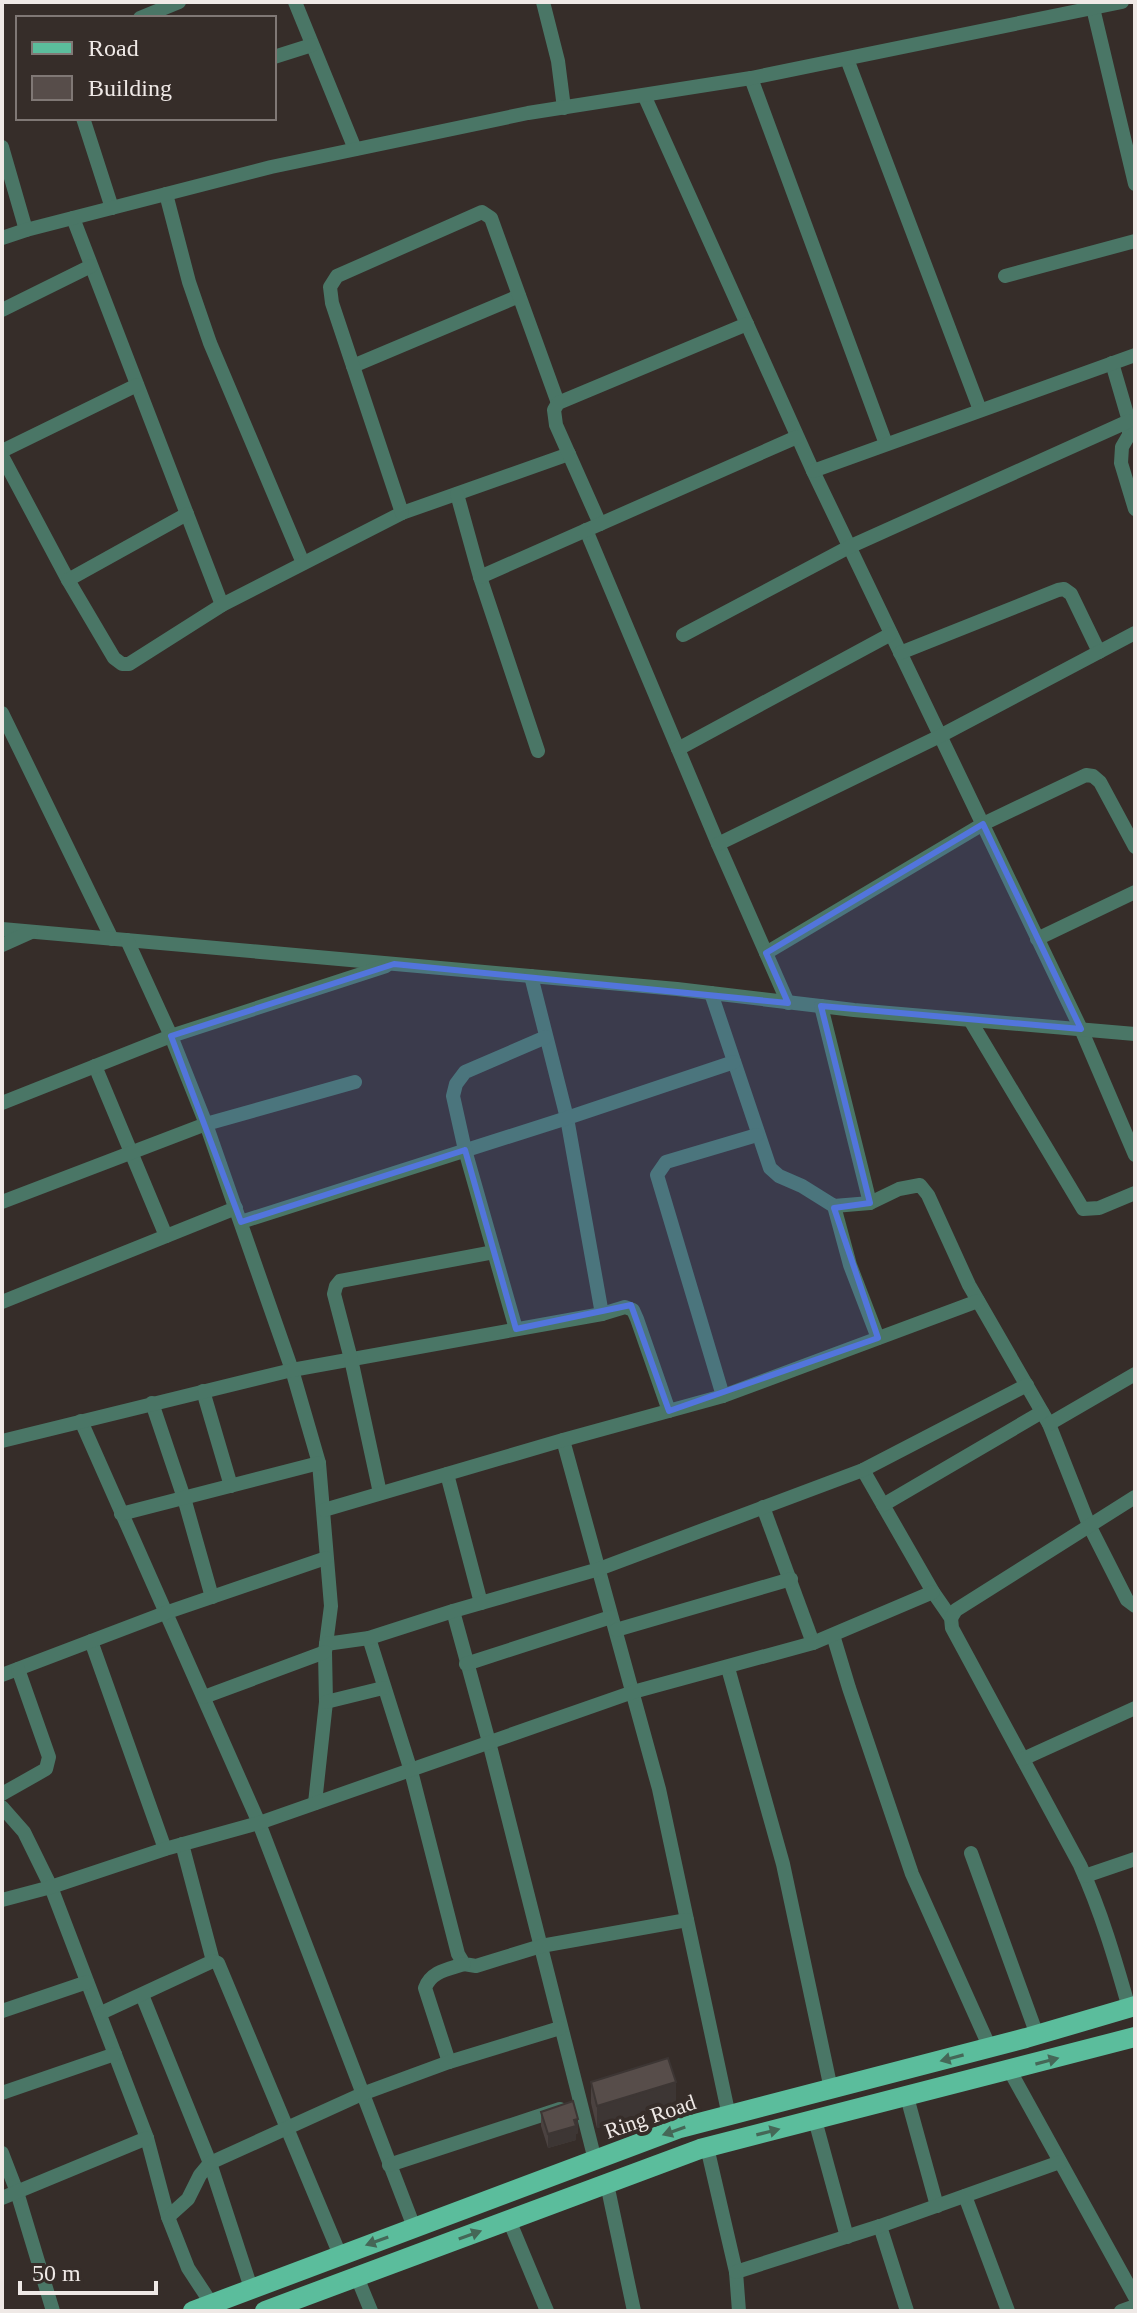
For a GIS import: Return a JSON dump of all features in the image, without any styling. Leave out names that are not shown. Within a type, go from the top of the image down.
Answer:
[{"type":"main road","name":"Ring Road","points":[[202,2307],[680,2128],[990,2048],[1132,2007]]},
{"type":"main road","points":[[265,2311],[707,2147],[1135,2037]]},
{"type":"street","points":[[145,16],[179,2]]},
{"type":"street","points":[[295,2],[355,149]]},
{"type":"street","points":[[543,2],[558,61],[564,108]]},
{"type":"street","points":[[2,238],[271,167],[355,149],[528,113],[751,78],[1122,2]]},
{"type":"street","points":[[1093,8],[1135,184]]},
{"type":"street","points":[[276,56],[312,45]]},
{"type":"street","points":[[847,59],[980,410]]},
{"type":"street","points":[[751,78],[886,444]]},
{"type":"street","points":[[644,95],[797,437],[1081,1029],[1135,1155]]},
{"type":"street","points":[[84,120],[112,208]]},
{"type":"street","points":[[2,147],[26,230]]},
{"type":"street","points":[[166,194],[189,282],[210,343],[303,563]]},
{"type":"street","points":[[402,513],[332,303],[330,287],[337,276],[482,212],[491,218],[558,403]]},
{"type":"street","points":[[73,218],[222,605]]},
{"type":"street","points":[[1005,276],[1135,241]]},
{"type":"street","points":[[2,310],[91,266]]},
{"type":"street","points":[[353,366],[519,296]]},
{"type":"street","points":[[747,324],[558,403],[554,410],[556,425],[593,527],[678,749],[788,1003]]},
{"type":"street","points":[[813,471],[1135,355]]},
{"type":"street","points":[[1112,363],[1129,421],[1129,435],[1122,447],[1121,463],[1135,509]]},
{"type":"street","points":[[137,385],[2,454],[68,580],[114,658],[122,664],[129,664],[143,656],[222,605],[402,513],[569,454]]},
{"type":"street","points":[[683,635],[849,547],[1129,421]]},
{"type":"street","points":[[480,577],[797,437]]},
{"type":"street","points":[[457,494],[480,577],[538,751]]},
{"type":"street","points":[[68,580],[187,514]]},
{"type":"street","points":[[900,653],[1064,589],[1071,594],[1099,652]]},
{"type":"street","points":[[718,844],[940,736],[1135,633]]},
{"type":"street","points":[[678,749],[891,634]]},
{"type":"street","points":[[3,715],[57,828],[171,1036],[239,1215],[292,1370],[319,1463],[331,1606],[326,1648],[326,1702],[315,1803]]},
{"type":"street","points":[[766,953],[983,824],[1086,775],[1100,782],[1135,847]]},
{"type":"street","points":[[1037,939],[1135,892]]},
{"type":"street","points":[[2,929],[1135,1034]]},
{"type":"street","points":[[2,945],[32,932]]},
{"type":"street","points":[[2,1103],[171,1036],[394,964]]},
{"type":"street","points":[[531,976],[567,1118],[602,1314]]},
{"type":"street","points":[[711,993],[770,1168],[834,1206],[870,1203],[899,1189],[920,1185],[928,1195],[978,1301],[1046,1418],[1089,1525],[1127,1600],[1135,1606]]},
{"type":"street","points":[[821,1006],[870,1203]]},
{"type":"street","points":[[970,1020],[1083,1209],[1099,1208],[1135,1193]]},
{"type":"street","points":[[516,1329],[465,1150],[453,1096],[456,1084],[465,1072],[546,1037]]},
{"type":"street","points":[[2,1302],[166,1236],[465,1150],[734,1062]]},
{"type":"street","points":[[95,1066],[166,1236]]},
{"type":"street","points":[[2,1202],[206,1124],[355,1082]]},
{"type":"street","points":[[723,1396],[657,1175],[666,1162],[757,1135]]},
{"type":"street","points":[[834,1206],[850,1265],[878,1338]]},
{"type":"street","points":[[380,1493],[334,1294],[336,1286],[340,1281],[494,1252]]},
{"type":"street","points":[[324,1510],[723,1396],[978,1301]]},
{"type":"street","points":[[2,1441],[292,1370],[602,1314],[625,1307],[633,1310],[669,1411]]},
{"type":"street","points":[[883,1505],[1135,1374]]},
{"type":"street","points":[[204,1697],[326,1648],[599,1569],[863,1470],[1027,1385]]},
{"type":"street","points":[[203,1391],[231,1486]]},
{"type":"street","points":[[152,1403],[184,1498],[212,1597]]},
{"type":"street","points":[[81,1421],[259,1823],[414,2227]]},
{"type":"street","points":[[563,1440],[659,1789],[729,2116]]},
{"type":"street","points":[[121,1514],[319,1463]]},
{"type":"street","points":[[863,1470],[951,1618],[952,1628],[1085,1876],[1132,2007]]},
{"type":"street","points":[[447,1474],[481,1603]]},
{"type":"street","points":[[951,1618],[956,1610],[1135,1497]]},
{"type":"street","points":[[763,1507],[813,1643]]},
{"type":"street","points":[[2,1675],[165,1613],[326,1558]]},
{"type":"street","points":[[466,1664],[791,1579]]},
{"type":"street","points":[[2,1900],[259,1823],[633,1692],[813,1643],[933,1592]]},
{"type":"street","points":[[453,1611],[595,2160]]},
{"type":"street","points":[[833,1635],[912,1874],[990,2048]]},
{"type":"street","points":[[369,1638],[411,1771],[458,1954],[464,1964]]},
{"type":"street","points":[[91,1641],[165,1849]]},
{"type":"street","points":[[728,1668],[783,1864],[831,2089]]},
{"type":"street","points":[[2,1794],[46,1769],[49,1757],[18,1669]]},
{"type":"street","points":[[326,1702],[383,1688]]},
{"type":"street","points":[[1023,1759],[1135,1708]]},
{"type":"street","points":[[2,1807],[24,1832],[51,1887],[147,2138],[168,2217],[202,2307]]},
{"type":"street","points":[[182,1844],[213,1961],[222,1968],[340,2255]]},
{"type":"street","points":[[971,1853],[1037,2035]]},
{"type":"street","points":[[1085,1876],[1135,1859]]},
{"type":"street","points":[[449,2062],[425,1988],[435,1974],[464,1964],[476,1966],[541,1946],[687,1920]]},
{"type":"street","points":[[101,2013],[213,1961]]},
{"type":"street","points":[[2,2011],[87,1982]]},
{"type":"street","points":[[142,1995],[210,2163],[251,2288]]},
{"type":"street","points":[[168,2217],[188,2199],[210,2163],[362,2094],[449,2062],[560,2028]]},
{"type":"street","points":[[2,2093],[115,2054]]},
{"type":"street","points":[[1010,2071],[1135,2297]]},
{"type":"street","points":[[907,2097],[937,2206]]},
{"type":"street","points":[[389,2165],[580,2103]]},
{"type":"street","points":[[815,2120],[847,2237]]},
{"type":"street","points":[[2,2198],[147,2138]]},
{"type":"street","points":[[707,2147],[736,2272],[739,2311]]},
{"type":"street","points":[[2,2153],[53,2311]]},
{"type":"street","points":[[736,2272],[880,2226],[1060,2162]]},
{"type":"street","points":[[607,2184],[634,2311]]},
{"type":"street","points":[[965,2196],[1008,2311]]},
{"type":"street","points":[[509,2220],[547,2311]]},
{"type":"street","points":[[880,2226],[907,2311]]},
{"type":"street","points":[[357,2277],[371,2311]]},
{"type":"street","points":[[1121,2311],[1135,2306]]},
{"type":"highlighted area","points":[[983,824],[1081,1029],[821,1006],[870,1203],[834,1208],[878,1338],[669,1411],[631,1305],[516,1329],[465,1150],[241,1222],[171,1036],[394,964],[788,1003],[766,953]]},
{"type":"building","points":[[668,2058],[676,2082],[597,2106],[591,2082]]},
{"type":"building","points":[[573,2101],[578,2119],[574,2120],[576,2126],[548,2134],[541,2112]]}]
